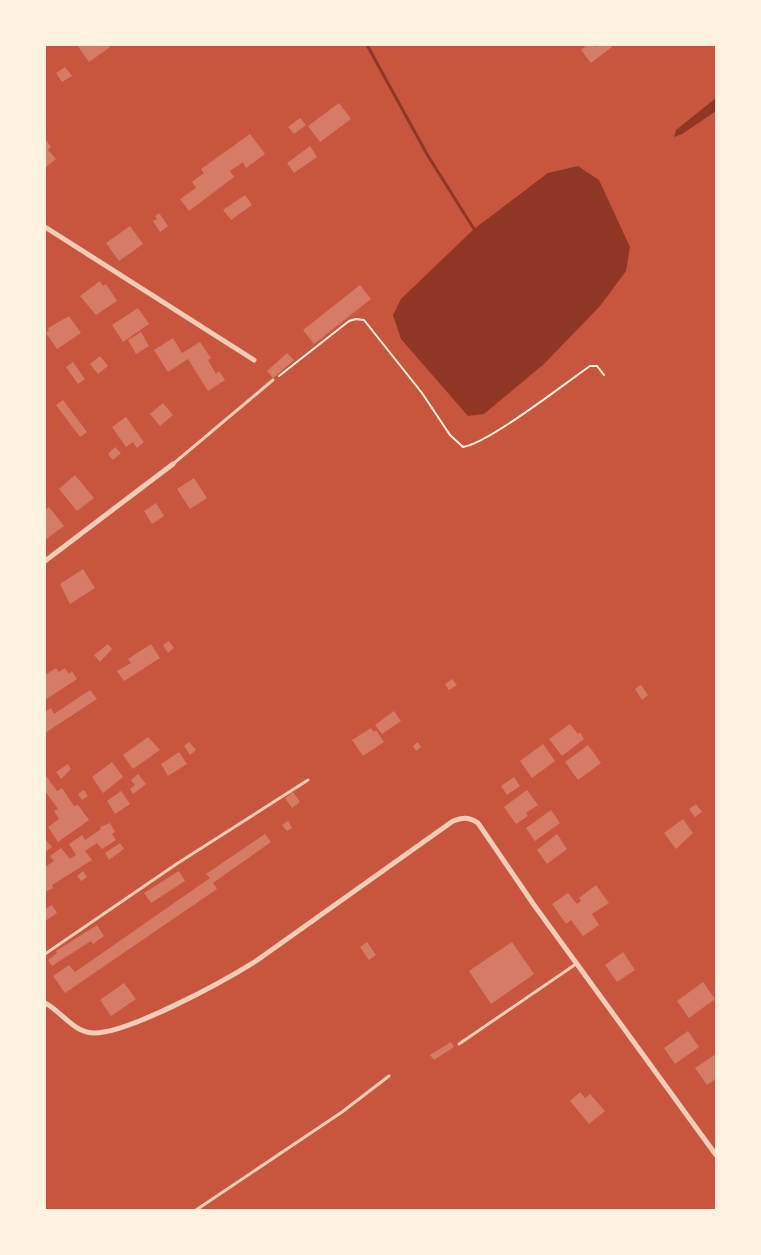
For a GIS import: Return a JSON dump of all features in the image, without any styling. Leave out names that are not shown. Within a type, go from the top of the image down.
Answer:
[{"type":"street","points":[[45,227],[254,360]]},
{"type":"street","points":[[45,561],[173,464]]},
{"type":"street","points":[[45,1003],[82,1030],[92,1033],[120,1029],[223,981],[256,961],[461,817],[471,818],[478,823],[577,964],[716,1155]]},
{"type":"lane","points":[[173,464],[273,380]]},
{"type":"lane","points":[[45,954],[178,863],[308,780]]},
{"type":"lane","points":[[459,1044],[577,964]]},
{"type":"lane","points":[[196,1210],[342,1112],[389,1076]]},
{"type":"path","points":[[273,380],[349,321],[356,319],[364,320],[422,393],[450,435],[463,446],[471,445],[492,433],[590,366],[598,366],[604,375]]},
{"type":"shaded area","points":[[716,98],[716,111],[682,134],[674,137],[676,130]]},
{"type":"shaded area","points":[[578,166],[599,180],[630,247],[626,271],[600,306],[544,364],[484,414],[468,416],[401,339],[393,315],[401,299],[474,229],[548,173]]},
{"type":"building","points":[[77,45],[108,45],[110,47],[89,62]]},
{"type":"building","points":[[587,45],[594,45],[596,47],[599,45],[610,45],[612,47],[591,63],[581,50]]},
{"type":"building","points":[[65,67],[72,76],[62,82],[56,73]]},
{"type":"building","points":[[339,103],[351,119],[320,142],[308,126]]},
{"type":"building","points":[[300,118],[306,125],[294,134],[288,127]]},
{"type":"building","points":[[250,134],[265,154],[246,168],[243,162],[230,171],[234,177],[189,211],[180,199],[196,188],[192,182],[204,173],[201,169]]},
{"type":"building","points":[[45,139],[51,147],[48,150],[56,159],[45,168]]},
{"type":"building","points":[[310,146],[317,157],[294,173],[287,163]]},
{"type":"building","points":[[245,195],[252,205],[231,220],[223,210]]},
{"type":"building","points":[[159,213],[168,226],[160,232],[153,221],[157,219],[155,216]]},
{"type":"building","points":[[130,226],[143,244],[119,261],[106,243]]},
{"type":"building","points":[[100,281],[103,286],[106,284],[117,301],[96,315],[80,296]]},
{"type":"building","points":[[360,285],[371,299],[314,344],[303,330]]},
{"type":"building","points":[[138,308],[149,324],[123,342],[112,325]]},
{"type":"building","points":[[69,316],[81,333],[57,349],[46,333],[49,331],[48,328]]},
{"type":"building","points":[[141,332],[149,346],[136,354],[128,340]]},
{"type":"building","points":[[173,338],[182,353],[200,342],[211,358],[208,360],[216,374],[219,371],[225,380],[208,391],[188,359],[168,372],[154,350]]},
{"type":"building","points":[[287,353],[294,360],[273,378],[267,371]]},
{"type":"building","points":[[100,356],[108,366],[98,374],[90,364]]},
{"type":"building","points":[[73,362],[85,379],[78,384],[66,367]]},
{"type":"building","points":[[63,400],[87,432],[80,437],[56,405]]},
{"type":"building","points":[[163,403],[173,415],[160,426],[150,414]]},
{"type":"building","points":[[126,417],[144,442],[137,448],[133,442],[126,447],[112,427]]},
{"type":"building","points":[[115,447],[121,453],[113,460],[108,454]]},
{"type":"building","points":[[75,475],[94,498],[77,511],[59,489]]},
{"type":"building","points":[[194,478],[207,498],[190,509],[177,489]]},
{"type":"building","points":[[156,503],[164,516],[152,524],[144,511]]},
{"type":"building","points":[[49,507],[64,526],[45,540],[45,510]]},
{"type":"building","points":[[83,569],[95,588],[70,604],[60,584]]},
{"type":"building","points":[[169,641],[174,648],[168,653],[163,645]]},
{"type":"building","points":[[108,644],[112,649],[100,662],[94,655]]},
{"type":"building","points":[[151,644],[160,658],[124,681],[117,671],[131,663],[128,659]]},
{"type":"building","points":[[56,668],[59,672],[65,668],[69,674],[72,671],[77,679],[45,700],[45,675]]},
{"type":"building","points":[[452,679],[457,685],[449,690],[445,684]]},
{"type":"building","points":[[641,685],[648,695],[642,700],[635,689]]},
{"type":"building","points":[[90,690],[97,699],[45,733],[45,712],[51,708],[54,714]]},
{"type":"building","points":[[394,711],[401,721],[382,734],[375,725]]},
{"type":"building","points":[[570,724],[578,734],[580,732],[584,739],[562,756],[549,739]]},
{"type":"building","points":[[371,728],[374,732],[376,730],[384,742],[363,756],[352,740]]},
{"type":"building","points":[[148,737],[160,750],[133,769],[123,755]]},
{"type":"building","points":[[189,742],[196,750],[190,755],[184,746]]},
{"type":"building","points":[[418,742],[421,747],[416,751],[413,746]]},
{"type":"building","points":[[543,744],[555,761],[532,778],[520,761]]},
{"type":"building","points":[[588,745],[601,763],[578,780],[565,762]]},
{"type":"building","points":[[179,752],[187,764],[168,776],[161,764]]},
{"type":"building","points":[[112,762],[123,777],[103,793],[92,777]]},
{"type":"building","points":[[68,764],[71,769],[61,779],[56,772]]},
{"type":"building","points":[[138,774],[146,784],[133,794],[130,789],[135,785],[131,780]]},
{"type":"building","points":[[47,777],[57,791],[62,788],[74,806],[78,805],[89,820],[58,842],[48,827],[59,819],[54,811],[58,809],[45,791],[45,778]]},
{"type":"building","points":[[514,777],[520,786],[507,795],[501,786]]},
{"type":"building","points":[[84,790],[88,796],[82,800],[78,794]]},
{"type":"building","points":[[527,790],[538,805],[526,813],[528,816],[516,824],[504,807]]},
{"type":"building","points":[[121,791],[130,804],[115,814],[107,801]]},
{"type":"building","points":[[293,792],[300,802],[292,808],[285,798]]},
{"type":"building","points":[[696,804],[702,812],[695,817],[689,809]]},
{"type":"building","points":[[551,810],[560,823],[535,841],[526,828]]},
{"type":"building","points":[[683,819],[693,833],[676,849],[664,833]]},
{"type":"building","points":[[288,821],[292,828],[287,831],[282,825]]},
{"type":"building","points":[[110,823],[115,832],[112,834],[116,840],[102,849],[97,843],[85,851],[92,860],[52,885],[53,888],[45,892],[45,867],[54,861],[50,856],[61,848],[70,859],[76,855],[69,844],[82,835],[85,840],[101,829],[100,827]]},
{"type":"building","points":[[265,834],[271,842],[213,883],[217,889],[65,993],[53,976],[69,965],[75,972],[210,878],[206,874]]},
{"type":"building","points":[[557,834],[567,849],[547,864],[537,850]]},
{"type":"building","points":[[45,839],[52,847],[45,852]]},
{"type":"building","points":[[120,843],[124,849],[109,860],[105,853]]},
{"type":"building","points":[[83,871],[87,877],[81,881],[77,876]]},
{"type":"building","points":[[179,871],[185,881],[151,903],[144,893]]},
{"type":"building","points":[[596,885],[609,903],[592,914],[599,925],[583,936],[571,920],[566,924],[552,904],[568,893],[577,904],[581,901],[579,898]]},
{"type":"building","points":[[52,905],[57,913],[45,921],[45,909]]},
{"type":"building","points":[[97,925],[104,936],[93,944],[91,941],[52,966],[48,960],[57,953],[56,951]]},
{"type":"building","points":[[367,942],[376,955],[369,960],[360,947]]},
{"type":"building","points":[[512,942],[534,974],[491,1004],[469,971]]},
{"type":"building","points":[[623,952],[635,970],[617,982],[605,965]]},
{"type":"building","points":[[703,982],[715,999],[689,1018],[677,1001]]},
{"type":"building","points":[[124,983],[136,999],[111,1016],[100,1000]]},
{"type":"building","points":[[688,1031],[699,1047],[675,1064],[664,1048]]},
{"type":"building","points":[[451,1042],[454,1047],[434,1060],[430,1055]]},
{"type":"building","points":[[716,1054],[716,1079],[707,1085],[695,1068]]},
{"type":"building","points":[[580,1092],[585,1098],[590,1094],[605,1111],[589,1124],[570,1101]]},
{"type":"waterway","points":[[367,45],[428,156],[474,229]]}]
